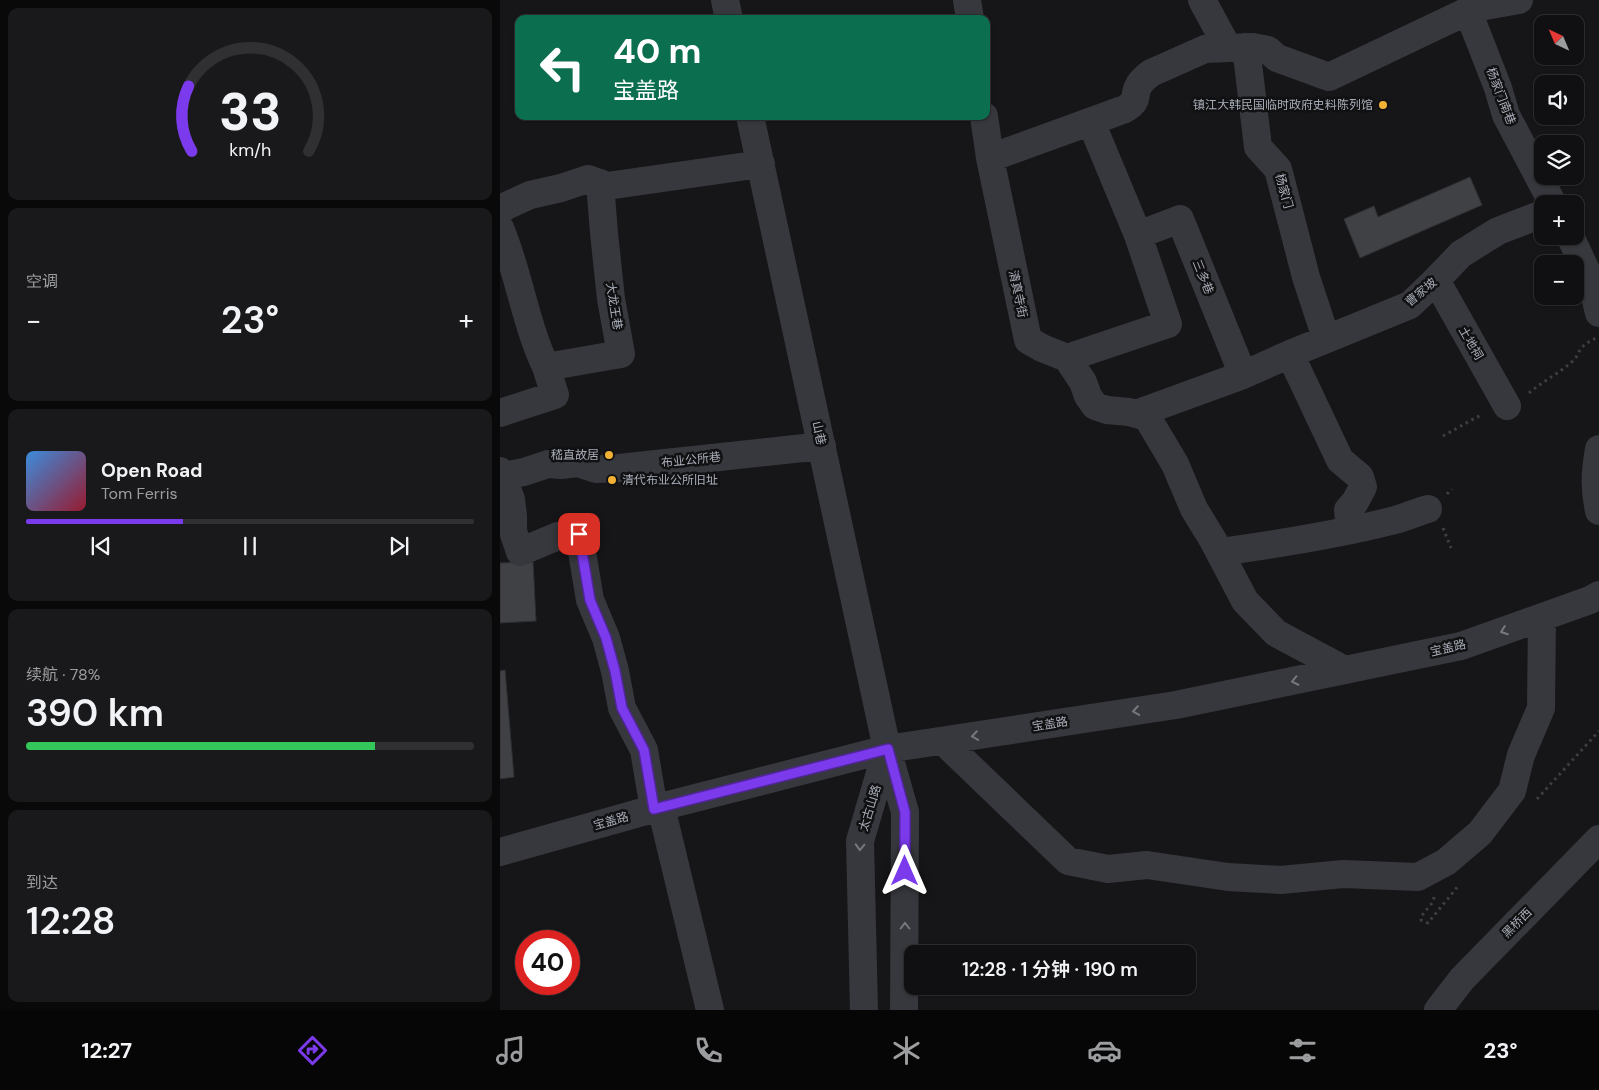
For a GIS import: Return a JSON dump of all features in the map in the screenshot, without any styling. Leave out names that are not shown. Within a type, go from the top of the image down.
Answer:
[{"type":"street","points":[[725,0],[728,15]]},
{"type":"street","points":[[967,0],[969,15]]},
{"type":"street","name":"杨家门","points":[[1202,0],[1223,39],[1234,48],[1258,147],[1278,169],[1306,277],[1326,338]]},
{"type":"street","points":[[990,158],[1125,109],[1136,100],[1138,86],[1144,78],[1151,73],[1205,49],[1253,47],[1268,50],[1277,58],[1329,77],[1474,8],[1519,0]]},
{"type":"street","name":"杨家门南巷","points":[[1468,11],[1498,88],[1506,115],[1548,195]]},
{"type":"street","name":"山巷","points":[[751,120],[888,749]]},
{"type":"street","name":"清真寺街","points":[[985,120],[990,158],[1028,340],[1067,358]]},
{"type":"street","points":[[1091,122],[1138,235],[1168,324],[1067,358],[1083,382],[1088,396],[1095,406],[1147,417],[1175,464],[1194,509],[1220,552],[1245,601],[1276,633],[1345,670]]},
{"type":"street","points":[[500,413],[555,395],[538,350],[516,273],[501,207],[530,195],[588,179],[607,186],[761,164]]},
{"type":"street","name":"大龙王巷","points":[[546,367],[621,354],[610,290],[600,183]]},
{"type":"street","name":"曹家坡","points":[[1133,413],[1243,375],[1326,338],[1410,304],[1461,254],[1498,231],[1534,217]]},
{"type":"street","name":"三多巷","points":[[1138,235],[1180,219],[1243,375]]},
{"type":"street","points":[[1574,245],[1592,283],[1599,313]]},
{"type":"street","name":"土地祠","points":[[1436,280],[1507,406]]},
{"type":"street","points":[[1290,354],[1340,460],[1360,477],[1363,487],[1348,510],[1350,530]]},
{"type":"street","name":"布业公所巷","points":[[501,474],[524,472],[548,464],[578,463],[596,469],[619,468],[822,446]]},
{"type":"street","points":[[1599,449],[1595,493],[1599,511]]},
{"type":"street","points":[[501,474],[511,499],[512,531],[520,552],[558,536],[579,534],[590,600],[606,638],[622,708],[644,750],[657,808],[710,1010]]},
{"type":"street","points":[[1220,552],[1298,541],[1398,520],[1415,512],[1428,509]]},
{"type":"street","name":"宝盖路","points":[[500,852],[657,808],[888,749],[1176,705],[1461,646],[1599,596]]},
{"type":"street","points":[[943,741],[1068,861],[1108,869],[1147,865],[1228,877],[1281,880],[1343,874],[1418,877],[1446,862],[1480,833],[1512,791],[1521,755],[1541,708],[1542,618]]},
{"type":"street","name":"太古山路","points":[[864,1010],[860,841],[888,749]]},
{"type":"street","name":"太古山路","points":[[888,749],[905,812],[904,1010]]},
{"type":"street","name":"黑桥西","points":[[1438,1010],[1462,978],[1599,839]]},
{"type":"building","points":[[1470,177],[1482,205],[1360,258],[1344,219],[1374,206],[1378,217]]},
{"type":"building","points":[[533,562],[536,621],[500,623],[500,563]]},
{"type":"building","points":[[505,670],[514,777],[500,779],[500,671]]},
{"type":"place","name":"镇江大韩民国临时政府史料陈列馆","points":[[1383,105]]},
{"type":"place","name":"嵇直故居","points":[[609,455]]},
{"type":"place","name":"清代布业公所旧址","points":[[612,480]]},
{"type":"route","points":[[579,534],[590,600],[606,638],[622,708],[644,750],[654,809],[888,749],[905,812],[905,871]]}]
